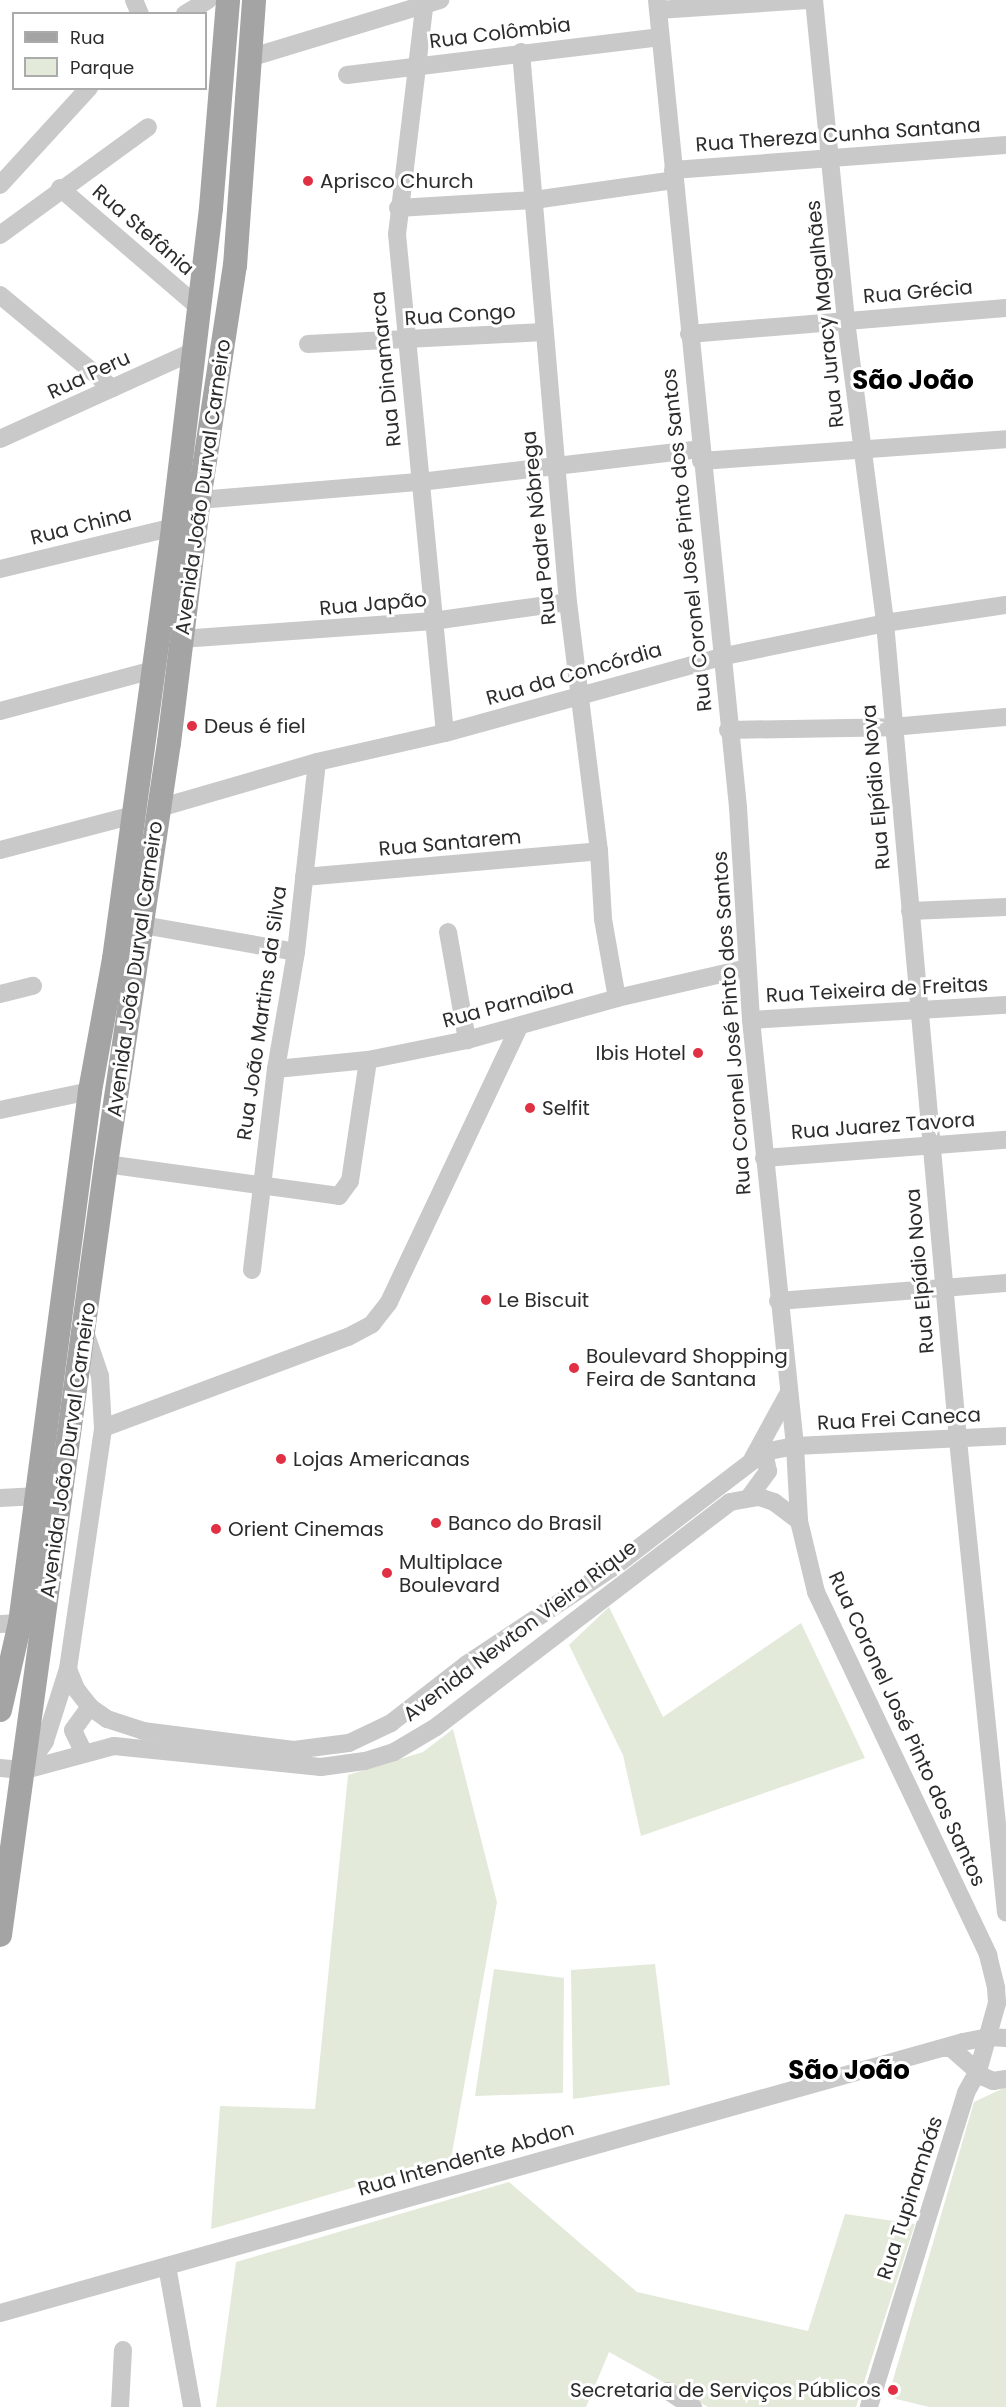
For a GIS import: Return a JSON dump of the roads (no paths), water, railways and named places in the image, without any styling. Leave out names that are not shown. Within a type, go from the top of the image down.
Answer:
[{"type":"main road","name":"Avenida João Durval Carneiro","points":[[0,1710],[10,1624],[38,1496],[90,1091],[133,815],[173,527],[196,350],[197,306],[205,263],[211,208],[228,0]]},
{"type":"main road","name":"Avenida João Durval Carneiro","points":[[0,1935],[25,1770],[106,1164],[143,925],[199,500],[235,266],[236,210],[254,0]]},
{"type":"main road","points":[[211,208],[220,216],[236,210]]},
{"type":"main road","points":[[205,263],[212,250],[223,246],[230,251],[235,266]]},
{"type":"street","points":[[188,12],[208,0]]},
{"type":"street","points":[[658,5],[808,0]]},
{"type":"street","name":"Rua Juracy Magalhães","points":[[814,0],[832,155],[846,321],[861,452],[885,623]]},
{"type":"street","points":[[249,58],[430,1]]},
{"type":"street","name":"Rua Dinamarca","points":[[430,1],[417,65],[398,208],[406,342],[445,734]]},
{"type":"street","name":"Rua Coronel José Pinto dos Santos","points":[[658,5],[659,37],[728,730],[764,1158],[795,1446],[799,1521],[816,1592],[988,1955],[997,2003]]},
{"type":"street","name":"Rua Colômbia","points":[[347,75],[659,37]]},
{"type":"street","name":"Rua Padre Nóbrega","points":[[521,52],[568,602],[599,851],[603,919],[617,998]]},
{"type":"street","points":[[0,185],[87,90]]},
{"type":"street","points":[[0,235],[60,188],[148,127]]},
{"type":"street","name":"Rua Thereza Cunha Santana","points":[[398,208],[534,200],[673,175],[832,155],[1006,145]]},
{"type":"street","name":"Rua Stefânia","points":[[60,188],[197,306]]},
{"type":"street","points":[[0,294],[112,388]]},
{"type":"street","name":"Rua Grécia","points":[[689,334],[1006,308]]},
{"type":"street","name":"Rua Congo","points":[[308,344],[406,342],[544,332]]},
{"type":"street","name":"Rua Peru","points":[[0,440],[196,350]]},
{"type":"street","points":[[199,500],[420,482],[555,465],[700,455],[861,452],[1006,439]]},
{"type":"street","name":"Rua China","points":[[0,569],[173,527]]},
{"type":"street","name":"Rua Japão","points":[[181,639],[434,621],[568,602]]},
{"type":"street","name":"Rua da Concórdia","points":[[159,807],[317,762],[445,734],[720,657],[885,623],[1006,605]]},
{"type":"street","name":"Rua Elpídio Nova","points":[[885,623],[892,727],[922,1011],[931,1145],[958,1440],[1004,1875],[1006,1913]]},
{"type":"street","points":[[0,711],[153,670]]},
{"type":"street","points":[[728,730],[892,727],[1006,717]]},
{"type":"street","name":"Rua João Martins da Silva","points":[[252,1270],[260,1184],[276,1069],[296,952],[317,762]]},
{"type":"street","points":[[0,850],[133,815]]},
{"type":"street","name":"Rua Santarem","points":[[304,878],[599,851]]},
{"type":"street","points":[[910,911],[1006,907]]},
{"type":"street","points":[[143,925],[296,952]]},
{"type":"street","points":[[448,932],[467,1040]]},
{"type":"street","name":"Rua Parnaiba","points":[[276,1069],[368,1060],[467,1040],[519,1028],[617,998],[748,968]]},
{"type":"street","points":[[0,994],[33,986]]},
{"type":"street","name":"Rua Teixeira de Freitas","points":[[751,1020],[1006,1005]]},
{"type":"street","points":[[103,1428],[348,1337],[372,1324],[389,1302],[519,1028]]},
{"type":"street","points":[[106,1164],[260,1184],[332,1197],[345,1193],[350,1181],[368,1060]]},
{"type":"street","points":[[0,1110],[90,1091]]},
{"type":"street","name":"Rua Juarez Tavora","points":[[764,1158],[1006,1140]]},
{"type":"street","points":[[778,1301],[944,1286],[1006,1283]]},
{"type":"street","points":[[25,1770],[45,1741],[68,1669],[103,1428],[100,1376],[85,1332]]},
{"type":"street","points":[[788,1394],[759,1455],[768,1471],[750,1496],[774,1502],[799,1521]]},
{"type":"street","name":"Rua Frei Caneca","points":[[795,1446],[1006,1436]]},
{"type":"street","name":"Avenida Newton Vieira Rique","points":[[68,1669],[76,1689],[90,1707],[107,1719],[143,1731],[294,1750],[323,1748],[376,1732],[471,1662],[615,1566],[759,1455],[795,1446]]},
{"type":"street","points":[[0,1498],[38,1496]]},
{"type":"street","name":"Avenida Newton Vieira Rique","points":[[0,1768],[25,1770],[114,1746],[339,1767],[394,1752],[436,1726],[702,1520],[730,1502],[750,1496]]},
{"type":"street","points":[[471,1662],[488,1685]]},
{"type":"street","points":[[84,1754],[73,1730],[90,1707]]},
{"type":"street","name":"Rua Tupinambás","points":[[870,2407],[966,2093],[997,2037],[997,2003]]},
{"type":"street","name":"Rua Intendente Abdon","points":[[0,2313],[944,2048],[997,2037]]},
{"type":"street","points":[[944,2048],[951,2048],[993,2081],[1006,2079]]},
{"type":"street","points":[[167,2266],[192,2407]]},
{"type":"street","points":[[120,2407],[123,2350]]},
{"type":"street","points":[[668,2391],[693,2407]]},
{"type":"place","name":"Aprisco Church","points":[[308,181]]},
{"type":"place","name":"Deus é fiel","points":[[192,726]]},
{"type":"place","name":"Ibis Hotel","points":[[698,1053]]},
{"type":"place","name":"Selfit","points":[[530,1108]]},
{"type":"place","name":"Le Biscuit","points":[[486,1300]]},
{"type":"place","name":"Boulevard Shopping Feira de Santana","points":[[574,1368]]},
{"type":"place","name":"Lojas Americanas","points":[[281,1459]]},
{"type":"place","name":"Banco do Brasil","points":[[436,1523]]},
{"type":"place","name":"Orient Cinemas","points":[[216,1529]]},
{"type":"place","name":"Multiplace Boulevard","points":[[387,1573]]},
{"type":"place","name":"Secretaria de Serviços Públicos","points":[[893,2390]]},
{"type":"district","name":"São João","points":[[913,381]]},
{"type":"district","name":"São João","points":[[849,2071]]}]
